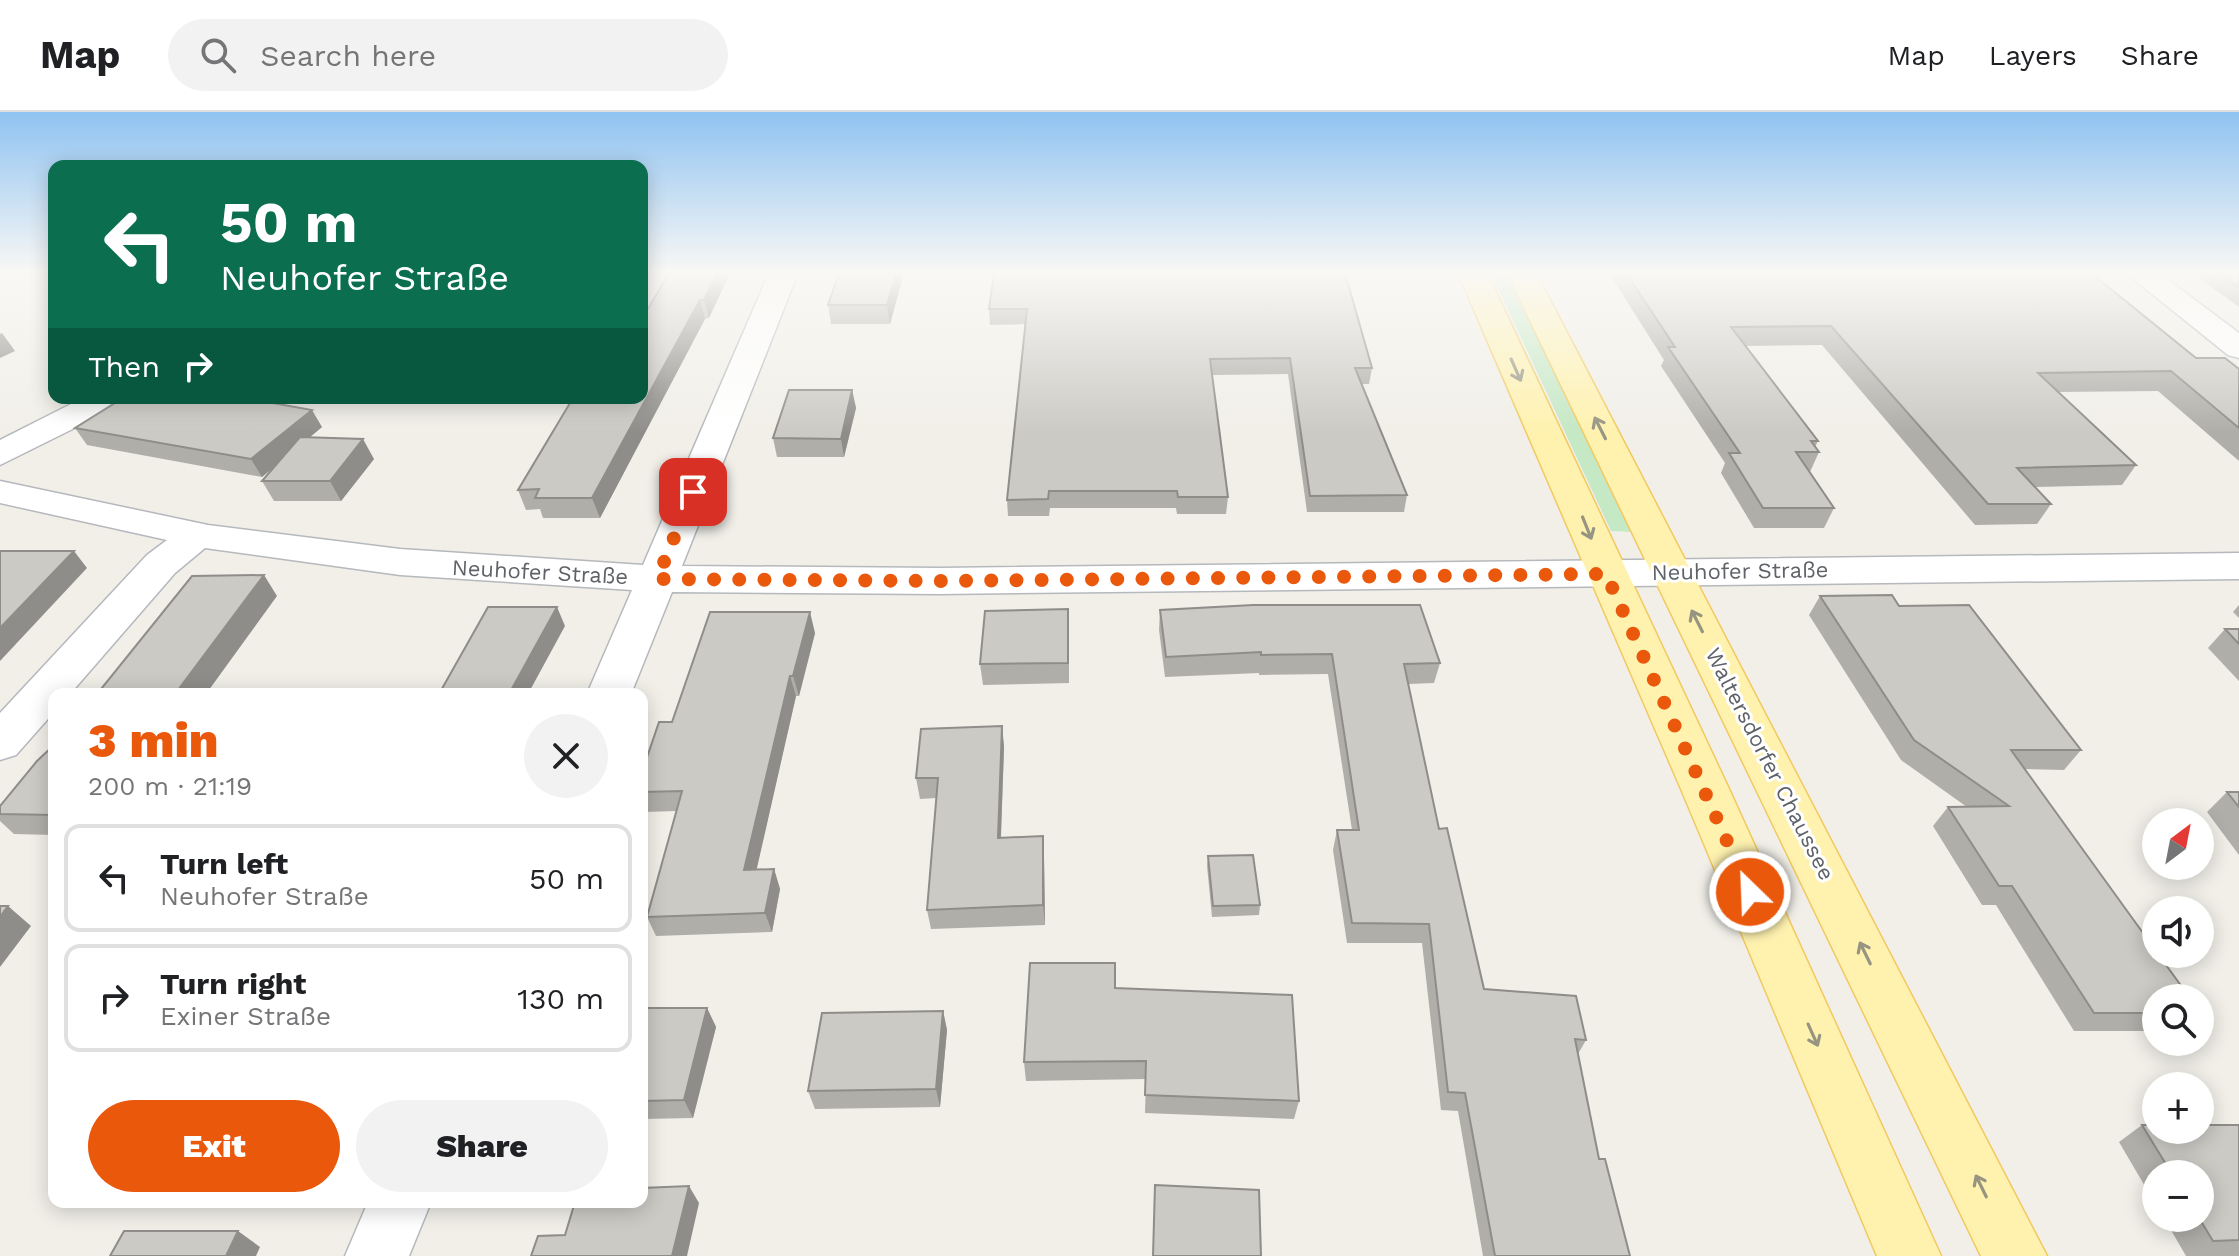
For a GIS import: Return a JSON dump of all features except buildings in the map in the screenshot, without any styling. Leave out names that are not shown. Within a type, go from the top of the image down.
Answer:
[{"type":"main road","points":[[1496,326],[1909,1256]]},
{"type":"main road","name":"Waltersdorfer Chaussee","points":[[1548,326],[2015,1256]]},
{"type":"street","points":[[612,688],[762,326]]},
{"type":"street","points":[[2210,326],[2239,348]]},
{"type":"street","points":[[0,454],[97,404]]},
{"type":"street","name":"Neuhofer Straße","points":[[0,492],[198,535],[425,565],[657,579],[940,581],[2239,566]]},
{"type":"street","points":[[49,688],[161,564],[198,535]]},
{"type":"street","points":[[0,743],[48,690]]},
{"type":"street","points":[[377,1256],[397,1208]]},
{"type":"green space","points":[[1516,326],[1531,326],[1633,532],[1611,531]]},
{"type":"route","points":[[693,492],[657,579],[940,581],[1606,574],[1750,892]]}]
